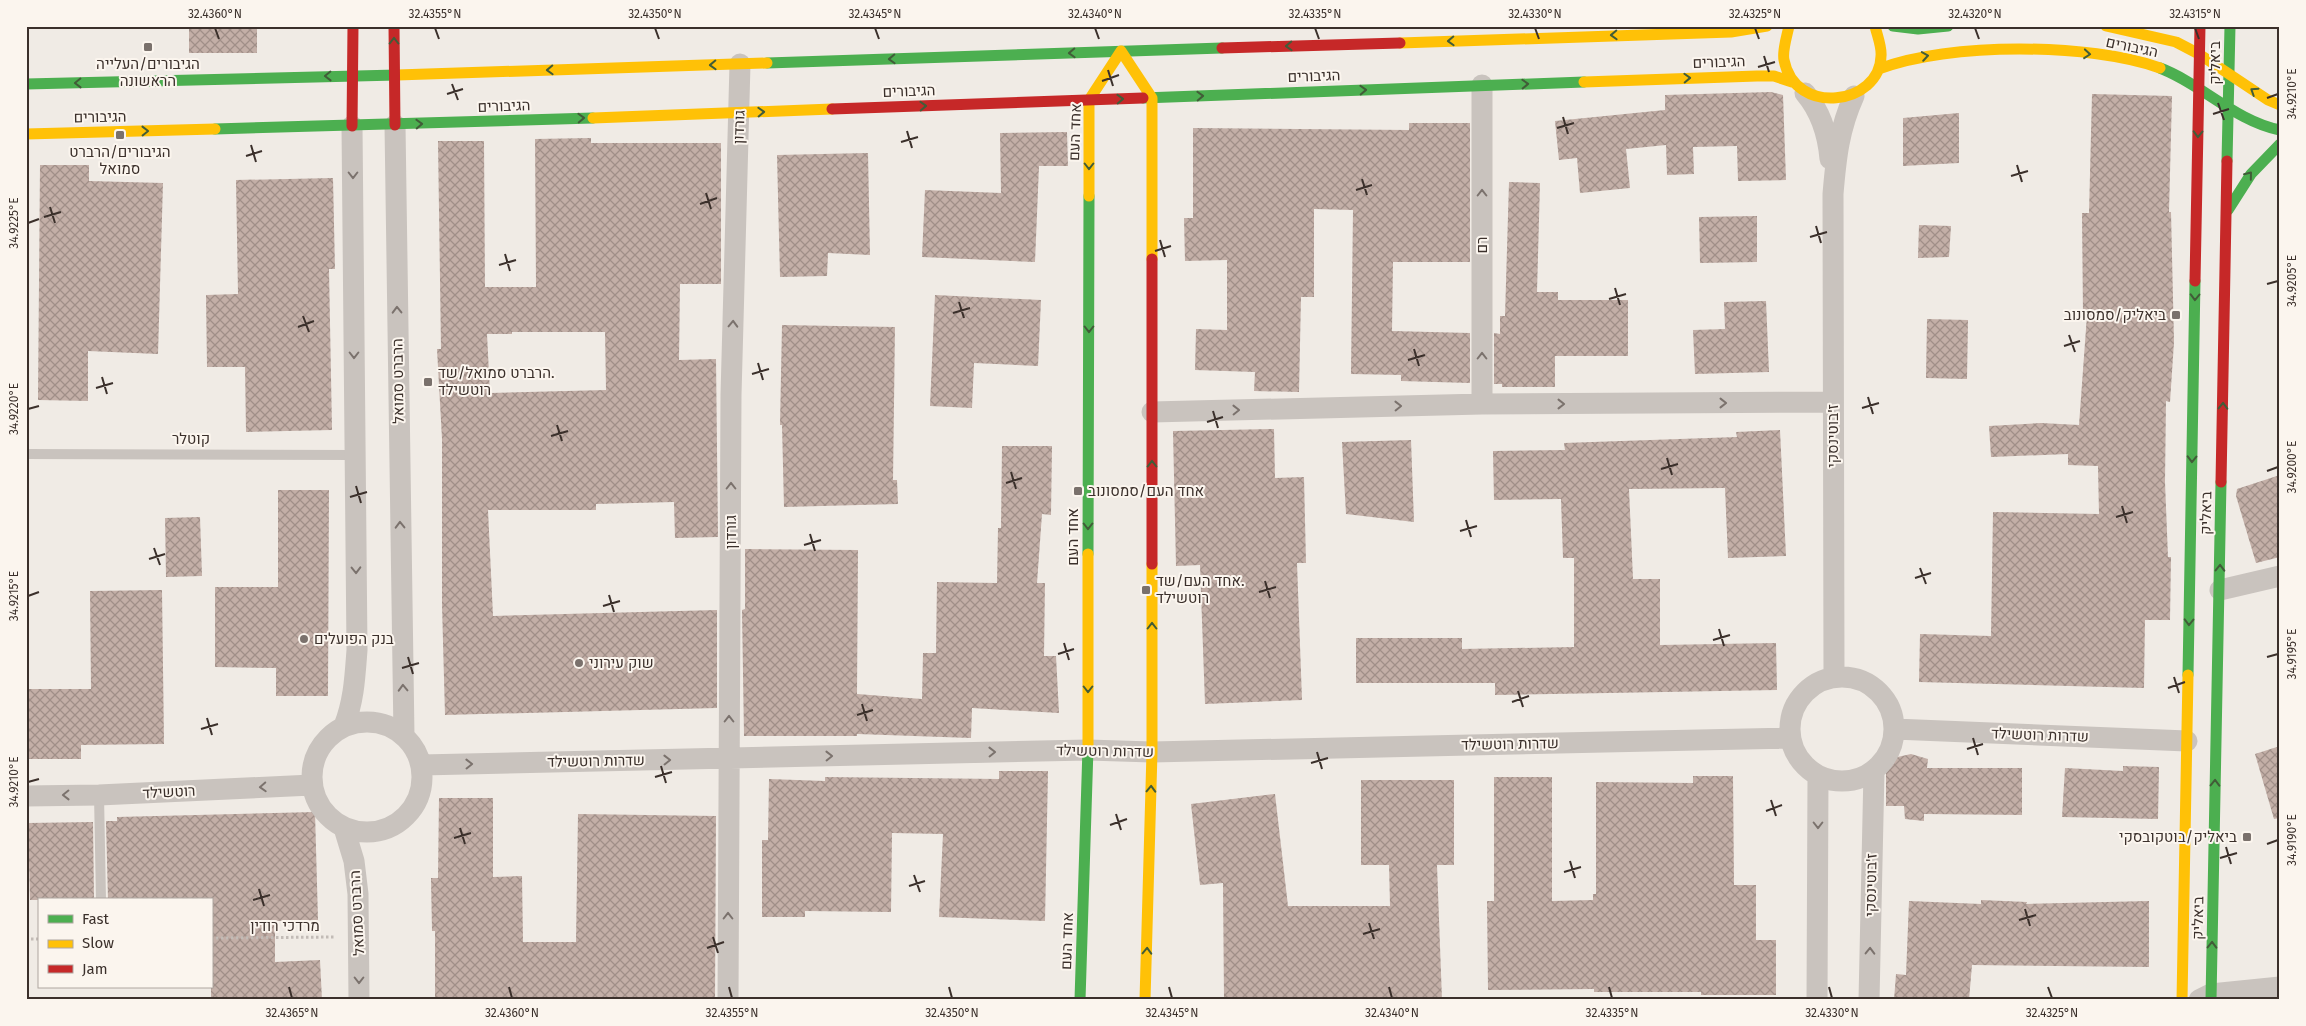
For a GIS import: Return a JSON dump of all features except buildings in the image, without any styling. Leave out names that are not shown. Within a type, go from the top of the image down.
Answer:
[{"type":"street","points":[[344,726],[351,710],[357,650],[352,126],[353,26]]},
{"type":"street","name":"הרברט סמואל","points":[[394,26],[404,736]]},
{"type":"street","name":"הגיבורים","points":[[26,84],[394,75],[1731,32],[1767,26]]},
{"type":"street","points":[[1788,26],[1782,55],[1786,72],[1799,87]]},
{"type":"street","points":[[1854,96],[1868,86],[1878,69],[1882,52],[1880,38],[1875,26]]},
{"type":"street","points":[[1893,26],[1918,29],[1948,26]]},
{"type":"street","name":"הגיבורים","points":[[2106,26],[2176,42],[2199,54],[2280,105]]},
{"type":"street","name":"ביאליק","points":[[2182,1000],[2200,26]]},
{"type":"street","name":"ביאליק","points":[[2207,998],[2220,590],[2230,26]]},
{"type":"street","points":[[1121,51],[1152,98],[1152,752],[1145,1000]]},
{"type":"street","name":"אחד העם","points":[[1080,1000],[1088,750],[1089,100],[1121,51]]},
{"type":"street","name":"הגיבורים","points":[[1878,69],[1899,61],[1927,55],[1976,52],[2065,52],[2135,61],[2168,71],[2198,86],[2260,125],[2280,130]]},
{"type":"street","name":"גורדון","points":[[728,1000],[731,396],[740,64]]},
{"type":"street","name":"הגיבורים","points":[[26,134],[395,125],[1757,76],[1774,76],[1799,87],[1821,100],[1838,101],[1854,96]]},
{"type":"street","name":"רם","points":[[1482,85],[1482,404]]},
{"type":"street","name":"ז'בוטינסקי","points":[[1799,87],[1815,104],[1826,137],[1833,194]]},
{"type":"street","name":"ז'בוטינסקי","points":[[1834,677],[1833,194],[1838,141],[1843,119],[1854,96]]},
{"type":"street","points":[[2226,213],[2243,183],[2264,157],[2280,144]]},
{"type":"street","points":[[1152,412],[1482,404],[1832,402]]},
{"type":"street","points":[[2220,590],[2280,576]]},
{"type":"street","points":[[1834,677],[1859,680],[1882,695],[1891,711],[1894,729],[1893,741],[1886,758],[1874,771],[1854,781],[1836,782],[1818,776],[1808,769],[1796,755],[1790,738],[1791,716],[1799,699],[1816,683],[1834,677]]},
{"type":"street","points":[[360,722],[375,722],[390,727],[404,736],[415,750],[421,765],[422,783],[417,800],[408,814],[394,825],[378,832],[361,832],[344,828],[328,818],[317,803],[312,785],[312,767],[318,750],[329,736],[344,726],[360,722]]},
{"type":"street","name":"שדרות רוטשילד","points":[[1894,729],[2187,741]]},
{"type":"street","name":"שדרות רוטשילד","points":[[421,765],[1088,750],[1152,752],[1790,738]]},
{"type":"street","name":"ז'בוטינסקי","points":[[1868,1000],[1874,771]]},
{"type":"street","points":[[1818,776],[1818,1000]]},
{"type":"street","name":"רוטשילד","points":[[26,796],[99,795],[312,785]]},
{"type":"street","name":"הרברט סמואל","points":[[344,828],[354,861],[359,937],[359,1000]]},
{"type":"street","points":[[2207,998],[2280,987]]},
{"type":"lane","name":"קוטלר","points":[[26,454],[355,455]]},
{"type":"lane","points":[[99,795],[102,898]]},
{"type":"path","name":"מרדכי רודין","points":[[212,938],[359,937]]},
{"type":"traffic: fast","points":[[1893,26],[1918,29],[1948,26]]},
{"type":"traffic: fast","points":[[2227,161],[2230,26]]},
{"type":"traffic: fast","points":[[767,63],[1222,48]]},
{"type":"traffic: fast","points":[[2160,68],[2190,83],[2248,119],[2280,130]]},
{"type":"traffic: fast","points":[[26,84],[397,75]]},
{"type":"traffic: fast","points":[[1143,98],[1584,82]]},
{"type":"traffic: fast","points":[[215,129],[593,118]]},
{"type":"traffic: fast","points":[[2228,210],[2251,174],[2280,144]]},
{"type":"traffic: fast","points":[[1088,554],[1089,196]]},
{"type":"traffic: fast","points":[[2188,675],[2195,281]]},
{"type":"traffic: fast","points":[[2211,1000],[2221,482]]},
{"type":"traffic: fast","points":[[1080,1000],[1088,748]]},
{"type":"traffic: slow","points":[[1400,43],[1731,32],[1767,26]]},
{"type":"traffic: slow","points":[[1789,26],[1784,48],[1784,60],[1791,78],[1804,90],[1819,97],[1836,98],[1853,94],[1867,85],[1877,73],[1881,52],[1875,26]]},
{"type":"traffic: slow","points":[[2106,26],[2176,42],[2199,54],[2268,100],[2280,105]]},
{"type":"traffic: slow","points":[[1879,69],[1908,60],[1942,54],[1980,50],[2020,49],[2059,50],[2097,54],[2131,60],[2160,68]]},
{"type":"traffic: slow","points":[[1121,51],[1152,98],[1152,259]]},
{"type":"traffic: slow","points":[[1089,196],[1089,100],[1121,51]]},
{"type":"traffic: slow","points":[[397,75],[767,63]]},
{"type":"traffic: slow","points":[[1584,82],[1757,76],[1774,76],[1792,82]]},
{"type":"traffic: slow","points":[[593,118],[832,109]]},
{"type":"traffic: slow","points":[[26,134],[215,129]]},
{"type":"traffic: slow","points":[[1088,554],[1088,748]]},
{"type":"traffic: slow","points":[[1145,1000],[1152,752],[1152,564]]},
{"type":"traffic: slow","points":[[2182,1000],[2188,675]]},
{"type":"traffic: jam","points":[[352,126],[353,26]]},
{"type":"traffic: jam","points":[[394,26],[395,125]]},
{"type":"traffic: jam","points":[[2195,281],[2200,26]]},
{"type":"traffic: jam","points":[[1222,48],[1400,43]]},
{"type":"traffic: jam","points":[[832,109],[1143,98]]},
{"type":"traffic: jam","points":[[2221,482],[2227,161]]},
{"type":"traffic: jam","points":[[1152,259],[1152,564]]},
{"type":"place","name":"הגיבורים/העלייה הראשונה","points":[[148,47]]},
{"type":"place","name":"הגיבורים/הרברט סמואל","points":[[120,135]]},
{"type":"place","name":"ביאליק/סמסונוב","points":[[2176,315]]},
{"type":"place","name":"הרברט סמואל/שד. רוטשילד","points":[[428,382]]},
{"type":"place","name":"אחד העם/סמסונוב","points":[[1078,491]]},
{"type":"place","name":"אחד העם/שד. רוטשילד","points":[[1146,590]]},
{"type":"place","name":"בנק הפועלים","points":[[304,639]]},
{"type":"place","name":"שוק עירוני","points":[[579,663]]},
{"type":"place","name":"ביאליק/בוטקובסקי","points":[[2247,837]]}]
